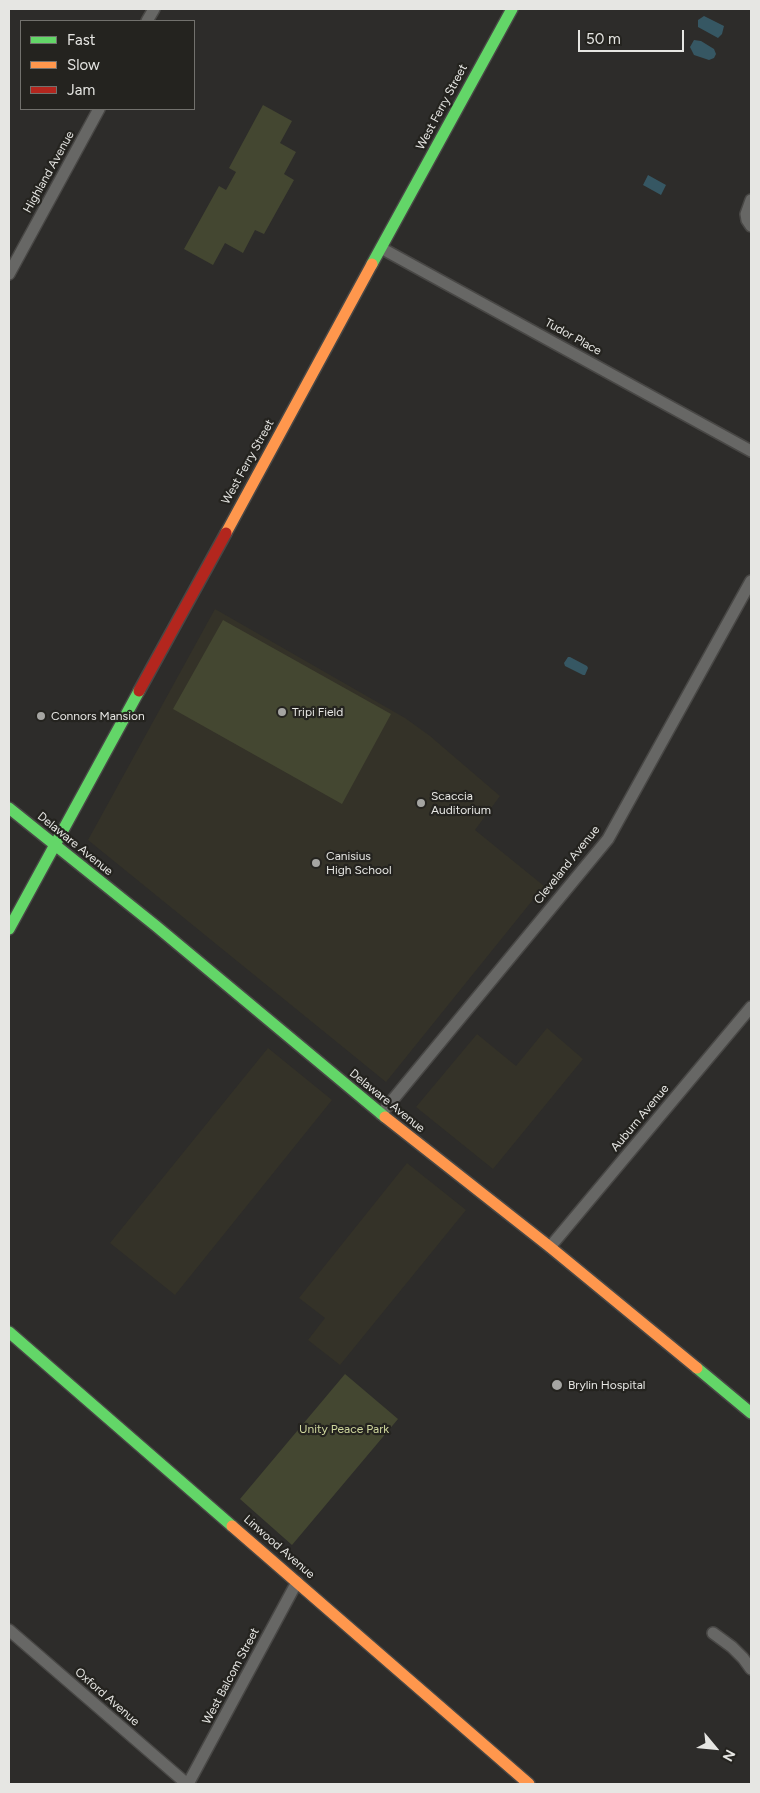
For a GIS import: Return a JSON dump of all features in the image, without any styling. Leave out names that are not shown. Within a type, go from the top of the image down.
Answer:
[{"type":"street","points":[[148,20],[154,9]]},
{"type":"street","name":"West Ferry Street","points":[[9,929],[512,9]]},
{"type":"street","name":"Highland Avenue","points":[[9,274],[99,110]]},
{"type":"street","points":[[751,200],[746,214],[751,226]]},
{"type":"street","name":"Tudor Place","points":[[381,248],[751,450]]},
{"type":"street","name":"Cleveland Avenue","points":[[381,1114],[608,839],[751,581]]},
{"type":"street","name":"Delaware Avenue","points":[[9,808],[156,926],[295,1044],[550,1247],[751,1413]]},
{"type":"street","name":"Auburn Avenue","points":[[550,1247],[751,1007]]},
{"type":"street","name":"Linwood Avenue","points":[[9,1332],[529,1784]]},
{"type":"street","name":"West Balcom Street","points":[[187,1784],[297,1582]]},
{"type":"street","name":"Oxford Avenue","points":[[9,1630],[187,1784]]},
{"type":"street","points":[[713,1633],[744,1658],[751,1669]]},
{"type":"shaded area","name":"Canisius High School","points":[[215,609],[405,718],[430,736],[500,796],[475,830],[544,886],[386,1082],[88,840]]},
{"type":"shaded area","points":[[547,1028],[583,1059],[493,1169],[416,1107],[477,1034],[516,1066]]},
{"type":"shaded area","points":[[268,1048],[332,1100],[175,1295],[110,1243]]},
{"type":"shaded area","points":[[407,1163],[466,1210],[340,1365],[308,1340],[325,1318],[299,1298]]},
{"type":"green space","points":[[263,105],[292,121],[280,143],[296,152],[284,174],[294,180],[264,234],[255,230],[243,253],[225,243],[213,265],[184,249],[219,186],[226,190],[236,172],[229,168]]},
{"type":"green space","name":"Tripi Field","points":[[223,620],[391,714],[342,804],[173,709]]},
{"type":"green space","name":"Unity Peace Park","points":[[345,1374],[398,1419],[292,1545],[240,1499]]},
{"type":"water","points":[[704,16],[724,26],[722,34],[718,38],[698,27],[698,20]]},
{"type":"water","points":[[694,40],[701,41],[714,49],[716,54],[714,58],[709,60],[694,55],[690,47]]},
{"type":"water","points":[[648,175],[666,185],[661,195],[643,185]]},
{"type":"water","points":[[568,657],[587,666],[585,675],[565,666],[564,663]]},
{"type":"traffic: fast","points":[[372,264],[512,9]]},
{"type":"traffic: fast","points":[[9,929],[139,691]]},
{"type":"traffic: fast","points":[[9,808],[156,926],[385,1117]]},
{"type":"traffic: fast","points":[[9,1332],[232,1526]]},
{"type":"traffic: fast","points":[[697,1368],[751,1413]]},
{"type":"traffic: slow","points":[[226,533],[372,264]]},
{"type":"traffic: slow","points":[[385,1117],[550,1247],[697,1368]]},
{"type":"traffic: slow","points":[[232,1526],[529,1784]]},
{"type":"traffic: jam","points":[[139,691],[226,533]]},
{"type":"place","name":"Tripi Field","points":[[282,712]]},
{"type":"place","name":"Connors Mansion","points":[[41,716]]},
{"type":"place","name":"Scaccia Auditorium","points":[[421,803]]},
{"type":"place","name":"Canisius High School","points":[[316,863]]},
{"type":"place","name":"Brylin Hospital","points":[[557,1385]]}]
